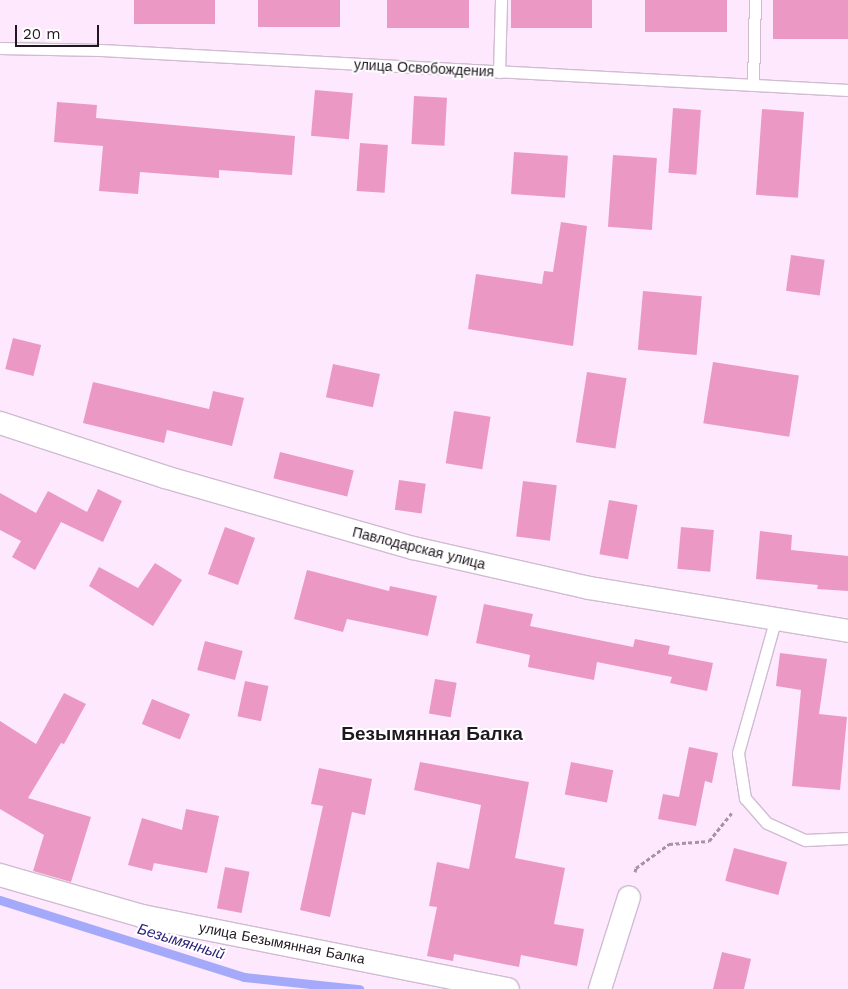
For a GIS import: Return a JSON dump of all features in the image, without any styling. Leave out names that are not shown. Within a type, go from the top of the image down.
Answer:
[{"type":"street","name":"Павлодарская улица","points":[[0,423],[165,478],[412,548],[590,588],[775,621],[848,631]]},
{"type":"street","name":"улица Безымянная Балка","points":[[0,875],[142,916],[508,989]]},
{"type":"street","points":[[600,989],[629,897]]},
{"type":"lane","points":[[499,72],[500,0]]},
{"type":"lane","points":[[754,85],[755,0]]},
{"type":"lane","name":"улица Освобождения","points":[[0,48],[101,50],[848,90]]},
{"type":"lane","points":[[775,621],[738,753],[745,798],[767,823],[805,840],[848,838]]},
{"type":"path","points":[[629,897],[636,868],[669,844],[710,840],[745,798]]},
{"type":"building","points":[[134,0],[215,0],[215,24],[134,24]]},
{"type":"building","points":[[258,0],[340,0],[340,27],[258,27]]},
{"type":"building","points":[[387,0],[469,0],[469,28],[387,28]]},
{"type":"building","points":[[511,0],[592,0],[592,28],[511,28]]},
{"type":"building","points":[[645,0],[727,0],[727,32],[645,32]]},
{"type":"building","points":[[773,0],[848,0],[848,39],[773,39]]},
{"type":"building","points":[[315,90],[353,93],[349,139],[311,136]]},
{"type":"building","points":[[414,96],[447,98],[444,146],[411,144]]},
{"type":"building","points":[[57,102],[97,105],[96,118],[295,136],[292,175],[219,170],[219,178],[140,172],[138,194],[99,191],[103,146],[54,142]]},
{"type":"building","points":[[673,108],[701,110],[696,175],[668,173]]},
{"type":"building","points":[[762,109],[804,112],[798,198],[756,195]]},
{"type":"building","points":[[360,143],[388,145],[385,193],[357,191]]},
{"type":"building","points":[[514,152],[568,156],[565,198],[511,194]]},
{"type":"building","points":[[613,155],[657,158],[652,230],[608,227]]},
{"type":"building","points":[[561,222],[587,226],[573,346],[468,329],[476,274],[542,284],[544,271],[553,272]]},
{"type":"building","points":[[791,255],[825,260],[820,295],[786,291]]},
{"type":"building","points":[[643,291],[702,296],[697,355],[638,350]]},
{"type":"building","points":[[13,338],[41,345],[33,376],[5,369]]},
{"type":"building","points":[[713,362],[799,376],[789,437],[703,423]]},
{"type":"building","points":[[333,364],[380,374],[373,407],[326,397]]},
{"type":"building","points":[[587,372],[627,378],[615,448],[576,442]]},
{"type":"building","points":[[93,382],[209,409],[213,391],[244,398],[232,446],[167,430],[164,443],[83,423]]},
{"type":"building","points":[[454,411],[491,417],[482,469],[446,463]]},
{"type":"building","points":[[280,452],[354,470],[347,497],[273,478]]},
{"type":"building","points":[[399,480],[426,484],[422,513],[395,510]]},
{"type":"building","points":[[523,481],[557,485],[550,541],[516,537]]},
{"type":"building","points":[[98,489],[122,501],[103,542],[61,522],[35,570],[12,557],[21,541],[0,530],[0,493],[36,513],[48,491],[87,512]]},
{"type":"building","points":[[609,500],[638,505],[628,559],[599,554]]},
{"type":"building","points":[[225,527],[255,538],[238,585],[208,574]]},
{"type":"building","points":[[681,527],[714,530],[710,572],[677,569]]},
{"type":"building","points":[[760,531],[792,535],[791,550],[848,556],[848,591],[817,589],[818,585],[756,579]]},
{"type":"building","points":[[155,563],[182,580],[153,626],[89,586],[99,567],[138,588]]},
{"type":"building","points":[[307,570],[389,591],[390,586],[437,596],[428,636],[347,619],[343,632],[294,619]]},
{"type":"building","points":[[484,604],[533,614],[530,626],[633,647],[635,639],[670,646],[668,654],[713,663],[707,691],[670,683],[672,677],[597,662],[594,680],[528,667],[530,655],[476,643]]},
{"type":"building","points":[[205,641],[243,651],[235,680],[197,670]]},
{"type":"building","points":[[780,653],[827,659],[819,714],[847,717],[840,790],[792,786],[801,690],[776,686]]},
{"type":"building","points":[[435,679],[457,683],[451,717],[429,713]]},
{"type":"building","points":[[245,681],[268,686],[261,721],[238,716]]},
{"type":"building","points":[[64,693],[86,704],[64,744],[61,743],[28,798],[91,817],[71,882],[33,871],[44,835],[0,809],[0,721],[36,744]]},
{"type":"building","points":[[152,699],[190,714],[180,739],[142,724]]},
{"type":"building","points":[[689,747],[718,753],[712,783],[705,781],[696,826],[658,819],[663,794],[679,797]]},
{"type":"building","points":[[420,762],[529,782],[515,858],[565,868],[554,924],[584,929],[577,966],[521,955],[519,967],[454,954],[453,961],[427,956],[437,907],[429,906],[437,862],[469,869],[481,805],[414,790]]},
{"type":"building","points":[[571,762],[613,770],[607,803],[565,794]]},
{"type":"building","points":[[319,768],[372,779],[365,815],[352,812],[330,917],[300,910],[323,806],[311,804]]},
{"type":"building","points":[[186,809],[219,816],[207,873],[154,863],[152,871],[128,865],[142,818],[182,830]]},
{"type":"building","points":[[734,848],[787,862],[778,895],[725,881]]},
{"type":"building","points":[[225,867],[250,872],[242,913],[217,908]]},
{"type":"building","points":[[722,952],[751,959],[744,989],[713,989]]},
{"type":"waterway","name":"Безымянный","points":[[0,900],[244,977],[359,989]]},
{"type":"district","name":"Безымянная Балка","points":[[432,734]]}]
